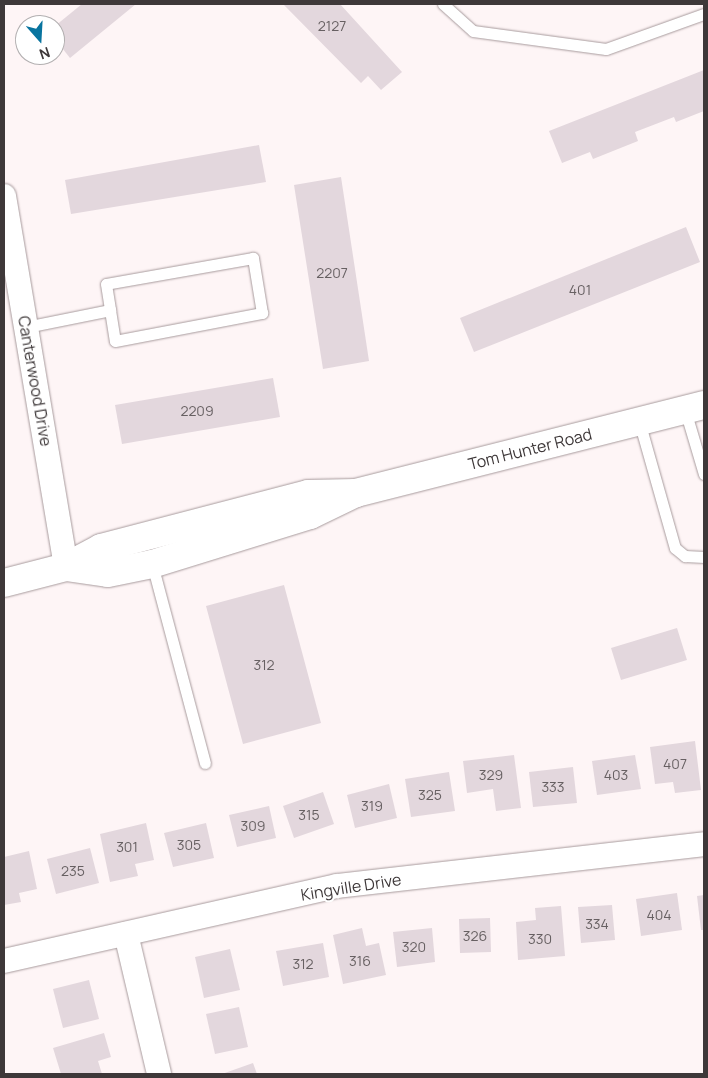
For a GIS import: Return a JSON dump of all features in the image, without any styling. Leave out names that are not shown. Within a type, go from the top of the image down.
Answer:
[{"type":"street","name":"Canterwood Drive","points":[[4,196],[66,567]]},
{"type":"street","name":"Tom Hunter Road","points":[[66,567],[108,573],[152,564],[310,516],[356,494],[694,407]]},
{"type":"street","name":"Tom Hunter Road","points":[[4,583],[66,567],[101,548],[308,494],[356,494]]},
{"type":"street","name":"Kingville Drive","points":[[4,961],[337,886],[704,844]]},
{"type":"street","points":[[126,934],[159,1074]]},
{"type":"lane","points":[[443,4],[473,31],[606,49],[704,14]]},
{"type":"lane","points":[[253,258],[262,313],[115,341],[110,310],[106,284],[253,258]]},
{"type":"lane","points":[[26,328],[110,310]]},
{"type":"lane","points":[[694,407],[704,474]]},
{"type":"lane","points":[[639,421],[675,548],[685,556],[704,557]]},
{"type":"lane","points":[[152,564],[205,763]]},
{"type":"building","points":[[82,4],[136,4],[70,58],[65,52],[65,18]]},
{"type":"building","points":[[283,4],[340,4],[402,72],[381,90],[368,76],[361,83]]},
{"type":"building","points":[[704,70],[704,111],[676,122],[674,117],[635,132],[638,141],[593,159],[590,152],[562,163],[549,131]]},
{"type":"building","points":[[259,145],[266,182],[71,214],[65,180]]},
{"type":"building","points":[[341,177],[369,361],[323,369],[294,185]]},
{"type":"building","points":[[686,227],[700,262],[474,352],[460,318]]},
{"type":"building","points":[[273,378],[280,417],[122,444],[115,405]]},
{"type":"building","points":[[284,585],[321,723],[243,744],[206,606]]},
{"type":"building","points":[[677,628],[687,660],[621,680],[611,648]]},
{"type":"building","points":[[695,741],[701,790],[675,793],[673,782],[655,784],[650,747]]},
{"type":"building","points":[[514,755],[521,808],[496,811],[493,789],[467,793],[463,761]]},
{"type":"building","points":[[635,755],[641,789],[597,795],[592,761]]},
{"type":"building","points":[[573,767],[577,803],[533,807],[529,772]]},
{"type":"building","points":[[449,772],[455,811],[411,817],[405,779]]},
{"type":"building","points":[[389,784],[397,818],[355,828],[347,795]]},
{"type":"building","points":[[323,792],[334,824],[294,838],[283,806]]},
{"type":"building","points":[[269,806],[276,838],[237,847],[229,815]]},
{"type":"building","points":[[146,823],[154,860],[135,864],[138,876],[110,882],[100,834]]},
{"type":"building","points":[[206,823],[214,858],[173,867],[164,833]]},
{"type":"building","points":[[90,848],[99,883],[56,894],[47,859]]},
{"type":"building","points":[[29,851],[37,889],[19,893],[21,902],[4,905],[4,857]]},
{"type":"building","points":[[677,893],[682,930],[641,936],[636,899]]},
{"type":"building","points":[[704,895],[704,930],[701,930],[697,896]]},
{"type":"building","points":[[612,905],[615,940],[581,943],[578,907]]},
{"type":"building","points":[[561,906],[565,956],[518,960],[516,922],[536,920],[535,908]]},
{"type":"building","points":[[490,918],[491,952],[460,953],[459,919]]},
{"type":"building","points":[[362,928],[366,946],[379,943],[386,975],[343,984],[333,935]]},
{"type":"building","points":[[432,928],[435,962],[397,967],[393,932]]},
{"type":"building","points":[[323,943],[329,977],[283,986],[276,951]]},
{"type":"building","points":[[230,949],[240,990],[204,998],[195,957]]},
{"type":"building","points":[[89,980],[99,1019],[63,1028],[53,989]]},
{"type":"building","points":[[239,1007],[248,1047],[215,1054],[206,1014]]},
{"type":"building","points":[[104,1033],[111,1057],[98,1061],[102,1074],[61,1074],[53,1048]]},
{"type":"building","points":[[253,1063],[257,1074],[222,1074]]}]
